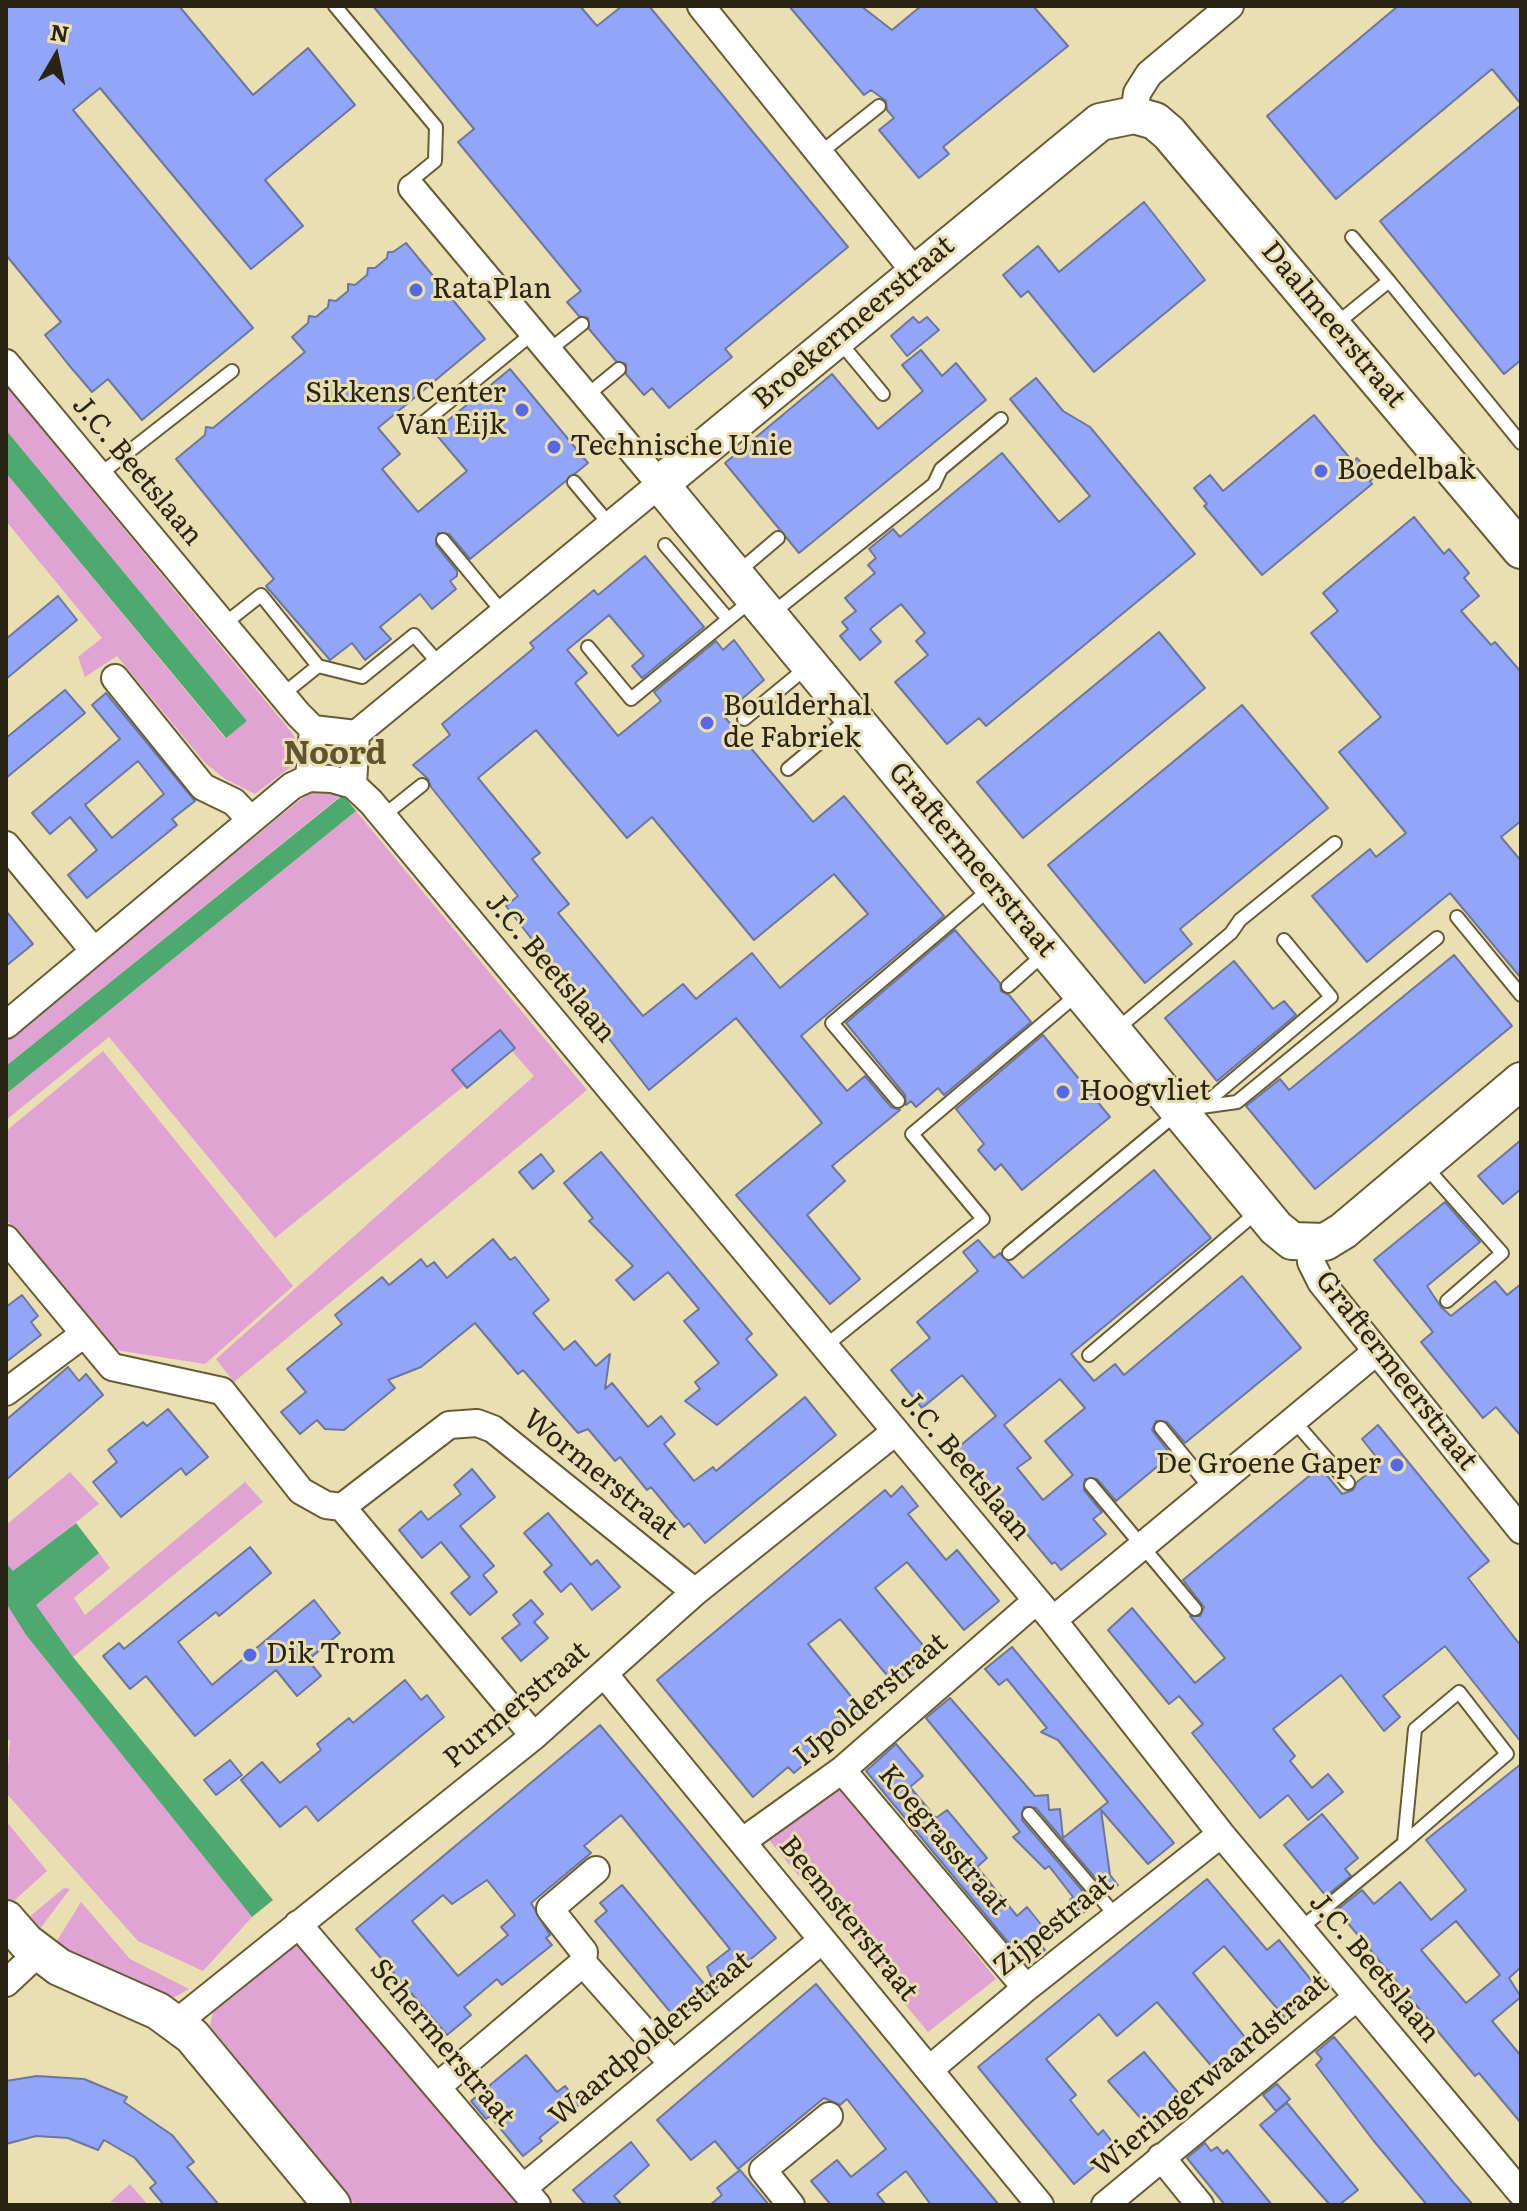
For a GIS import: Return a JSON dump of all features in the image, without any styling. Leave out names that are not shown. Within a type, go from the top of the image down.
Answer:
[{"type":"street","points":[[701,6],[915,272]]},
{"type":"street","points":[[1134,115],[1137,93],[1149,74],[1230,6]]},
{"type":"street","name":"Broekermeerstraat","points":[[356,734],[1100,122],[1134,115]]},
{"type":"street","name":"Daalmeerstraat","points":[[1134,115],[1155,121],[1169,133],[1521,550]]},
{"type":"street","name":"Graftermeerstraat","points":[[410,186],[660,484],[747,602],[810,665],[1114,1032],[1189,1112],[1261,1210],[1292,1241],[1310,1244],[1311,1262],[1321,1282],[1521,1530]]},
{"type":"street","name":"J.C. Beetslaan","points":[[6,363],[313,729]]},
{"type":"street","points":[[115,678],[203,787],[234,802],[250,819]]},
{"type":"street","points":[[6,1025],[292,786],[309,778],[332,779],[353,785],[356,734],[313,729],[309,778]]},
{"type":"street","name":"J.C. Beetslaan","points":[[353,785],[383,816],[1045,1610],[1221,1834],[1521,2193]]},
{"type":"street","points":[[6,845],[94,951]]},
{"type":"street","points":[[1310,1244],[1325,1242],[1343,1231],[1521,1081]]},
{"type":"street","points":[[6,1239],[112,1367],[222,1391],[301,1491],[326,1505],[342,1507],[534,1736]]},
{"type":"street","points":[[6,1392],[84,1334]]},
{"type":"street","name":"IJpolderstraat","points":[[743,1841],[842,1770],[1045,1610],[1141,1547],[1377,1351]]},
{"type":"street","name":"Wormerstraat","points":[[342,1507],[449,1425],[477,1423],[493,1429],[695,1592]]},
{"type":"street","name":"Purmerstraat","points":[[176,2023],[534,1736],[695,1592],[895,1432]]},
{"type":"street","name":"Beemsterstraat","points":[[605,1675],[743,1841],[821,1941],[930,2069],[1037,2204]]},
{"type":"street","name":"Koegrasstraat","points":[[842,1770],[1026,1988]]},
{"type":"street","name":"Zijpestraat","points":[[930,2069],[1026,1988],[1221,1834]]},
{"type":"street","points":[[438,2086],[583,1963],[584,1952],[550,1909],[596,1870]]},
{"type":"street","points":[[6,1919],[38,1953],[59,1967],[176,2023],[192,2036],[332,2205]]},
{"type":"street","name":"Schermerstraat","points":[[298,1924],[530,2196]]},
{"type":"street","name":"Waardpolderstraat","points":[[530,2196],[671,2062],[821,1941]]},
{"type":"street","points":[[6,1983],[38,1953]]},
{"type":"street","points":[[583,1963],[671,2062]]},
{"type":"street","name":"Wieringerwaardstraat","points":[[1105,2205],[1357,1997]]},
{"type":"street","points":[[791,2205],[763,2170],[829,2116]]},
{"type":"street","points":[[1161,2157],[1200,2205]]},
{"type":"lane","points":[[335,6],[436,127],[435,161],[410,186]]},
{"type":"lane","points":[[820,153],[879,106]]},
{"type":"lane","points":[[1352,237],[1521,443]]},
{"type":"lane","points":[[1334,325],[1389,281]]},
{"type":"lane","points":[[423,423],[541,342],[582,324]]},
{"type":"lane","points":[[836,338],[883,394]]},
{"type":"lane","points":[[586,396],[619,369]]},
{"type":"lane","points":[[99,475],[232,371]]},
{"type":"lane","points":[[588,647],[631,699],[747,602],[934,484],[941,469],[1001,419]]},
{"type":"lane","points":[[574,482],[610,525]]},
{"type":"lane","points":[[747,602],[778,538]]},
{"type":"lane","points":[[443,540],[504,614]]},
{"type":"lane","points":[[665,545],[747,602]]},
{"type":"lane","points":[[223,625],[261,595],[318,666],[362,677],[414,635],[441,666]]},
{"type":"lane","points":[[744,719],[810,665]]},
{"type":"lane","points":[[282,695],[318,666]]},
{"type":"lane","points":[[788,769],[852,715]]},
{"type":"lane","points":[[383,816],[422,785]]},
{"type":"lane","points":[[1114,1032],[1231,933],[1240,920],[1335,843]]},
{"type":"lane","points":[[898,1101],[832,1023],[993,886]]},
{"type":"lane","points":[[1457,917],[1521,995]]},
{"type":"lane","points":[[1189,1112],[1237,1102],[1437,938]]},
{"type":"lane","points":[[1009,1253],[1331,997],[1284,940]]},
{"type":"lane","points":[[1008,986],[1047,952]]},
{"type":"lane","points":[[824,1347],[983,1219],[912,1134],[1081,992]]},
{"type":"lane","points":[[1423,1163],[1502,1253],[1447,1301]]},
{"type":"lane","points":[[1089,1355],[1261,1210]]},
{"type":"lane","points":[[1294,1421],[1348,1483]]},
{"type":"lane","points":[[1161,1428],[1211,1489]]},
{"type":"lane","points":[[1091,1485],[1195,1609]]},
{"type":"lane","points":[[1300,1929],[1404,1843],[1507,1754],[1459,1692],[1415,1729],[1404,1843]]},
{"type":"lane","points":[[1029,1814],[1116,1916]]},
{"type":"shaded area","points":[[6,386],[292,733],[300,747],[300,760],[255,794],[225,779],[205,763],[117,656],[85,677],[78,657],[102,638],[6,521],[6,473],[225,738],[247,721],[6,430]]},
{"type":"shaded area","points":[[6,430],[247,721],[226,738],[6,473]]},
{"type":"shaded area","points":[[316,791],[342,795],[6,1066],[6,1040],[305,796]]},
{"type":"shaded area","points":[[343,795],[356,811],[6,1094],[6,1066]]},
{"type":"shaded area","points":[[356,811],[587,1090],[234,1382],[216,1359],[534,1076],[510,1049],[275,1238],[109,1037],[6,1120],[6,1094]]},
{"type":"shaded area","points":[[103,1051],[293,1286],[205,1364],[116,1350],[6,1219],[6,1131]]},
{"type":"shaded area","points":[[70,1472],[99,1504],[13,1572],[6,1563],[6,1525]]},
{"type":"shaded area","points":[[245,1482],[263,1502],[73,1657],[35,1605],[99,1553],[110,1568],[74,1598],[85,1615]]},
{"type":"shaded area","points":[[76,1523],[99,1553],[36,1605],[73,1657],[273,1900],[252,1917],[26,1635],[6,1603],[6,1563],[13,1571]]},
{"type":"shaded area","points":[[6,1603],[26,1635],[252,1917],[203,1971],[138,1941],[6,1793],[10,1741],[6,1736]]},
{"type":"shaded area","points":[[840,1786],[996,1979],[928,2032],[769,1840]]},
{"type":"shaded area","points":[[6,1821],[47,1871],[6,1908]]},
{"type":"shaded area","points":[[64,1888],[70,1889],[36,1934],[28,1918]]},
{"type":"shaded area","points":[[81,1902],[130,1959],[189,1989],[167,2001],[52,1949]]},
{"type":"shaded area","points":[[299,1936],[522,2205],[355,2205],[210,2026],[215,2003]]},
{"type":"shaded area","points":[[130,2184],[148,2205],[110,2202]]},
{"type":"building","points":[[6,6],[179,6],[253,95],[308,48],[355,105],[265,180],[303,226],[251,269],[100,88],[73,110],[253,328],[142,420],[108,379],[92,392],[68,364],[45,335],[61,322],[6,255]]},
{"type":"building","points":[[373,6],[580,6],[597,26],[622,6],[649,6],[848,247],[725,349],[732,357],[669,408],[652,388],[644,395],[626,374],[626,364],[616,361],[589,329],[588,318],[579,316],[567,302],[581,291],[458,142],[474,129]]},
{"type":"building","points":[[789,6],[861,6],[892,30],[921,6],[1033,6],[1068,46],[943,147],[949,154],[919,178],[879,130],[894,118],[887,110],[886,101],[871,90],[864,95]]},
{"type":"building","points":[[1398,6],[1521,6],[1521,104],[1492,69],[1336,199],[1267,116]]},
{"type":"building","points":[[1521,105],[1521,360],[1504,374],[1380,221]]},
{"type":"building","points":[[1144,202],[1205,280],[1094,372],[1028,291],[1021,297],[1003,275],[1038,246],[1059,272]]},
{"type":"building","points":[[406,243],[485,339],[378,428],[400,454],[382,469],[418,512],[467,471],[434,432],[510,369],[588,463],[470,559],[449,534],[438,533],[436,545],[457,571],[457,576],[450,581],[456,589],[432,609],[420,594],[380,627],[391,639],[365,660],[352,643],[330,660],[266,586],[274,579],[176,459],[205,435],[206,427],[213,428],[305,352],[292,337],[308,323],[309,316],[316,317],[328,307],[329,300],[336,301],[348,291],[348,284],[355,285],[367,275],[368,268],[375,268],[387,258],[388,252]]},
{"type":"building","points":[[913,317],[919,323],[927,317],[939,330],[907,356],[891,336]]},
{"type":"building","points":[[921,350],[942,376],[956,363],[986,400],[799,553],[725,463],[832,374],[878,429],[923,391],[902,365]]},
{"type":"building","points":[[1036,378],[1063,411],[1090,427],[1195,554],[986,726],[979,718],[947,744],[895,682],[928,655],[916,641],[925,633],[901,604],[870,629],[881,642],[860,660],[840,636],[848,629],[842,622],[856,611],[845,598],[875,573],[868,565],[876,558],[869,549],[893,529],[900,537],[1002,453],[1059,522],[1090,496],[1010,399]]},
{"type":"building","points":[[1314,415],[1353,462],[1357,458],[1374,478],[1370,481],[1372,484],[1262,575],[1204,506],[1207,504],[1194,488],[1210,475],[1223,491]]},
{"type":"building","points":[[1414,517],[1444,554],[1449,549],[1469,573],[1464,578],[1479,596],[1461,611],[1491,645],[1495,642],[1521,672],[1521,821],[1501,837],[1521,861],[1521,978],[1450,893],[1367,962],[1312,896],[1370,849],[1376,857],[1406,833],[1339,752],[1381,717],[1311,633],[1338,611],[1323,593]]},
{"type":"building","points":[[645,556],[704,627],[642,678],[632,666],[644,656],[609,615],[567,650],[587,673],[575,683],[618,736],[661,701],[654,692],[716,641],[723,650],[734,640],[764,680],[723,715],[813,822],[844,796],[944,916],[801,1036],[847,1091],[865,1076],[891,1107],[900,1110],[832,1166],[845,1181],[807,1215],[860,1279],[830,1304],[736,1195],[822,1123],[736,1018],[649,1090],[506,906],[518,896],[431,787],[428,779],[413,765],[450,735],[442,724],[534,648],[530,643],[594,590],[598,595]],"holes":[[[536,730],[627,838],[652,817],[754,940],[834,874],[868,914],[780,988],[752,953],[696,999],[683,984],[643,1016],[558,913],[569,904],[532,859],[540,853],[478,778]]]},
{"type":"building","points":[[58,596],[77,620],[6,679],[6,639]]},
{"type":"building","points":[[1159,632],[1205,688],[1023,838],[977,782]]},
{"type":"building","points":[[65,690],[85,713],[6,778],[6,738]]},
{"type":"building","points":[[106,693],[195,801],[172,819],[177,825],[87,898],[68,875],[97,850],[70,817],[50,834],[32,813],[120,739],[92,705]],"holes":[[[138,761],[164,794],[112,838],[85,805]]]},
{"type":"building","points":[[1242,705],[1328,808],[1180,929],[1192,944],[1145,983],[1048,865]]},
{"type":"building","points":[[6,911],[33,944],[6,966]]},
{"type":"building","points":[[955,930],[1000,983],[1001,991],[1009,995],[1031,1022],[944,1095],[938,1088],[916,1107],[911,1101],[906,1105],[905,1095],[846,1023]]},
{"type":"building","points":[[1454,955],[1512,1026],[1315,1189],[1246,1106],[1280,1079],[1289,1090]]},
{"type":"building","points":[[1234,961],[1273,1009],[1284,1001],[1296,1015],[1217,1081],[1165,1018]]},
{"type":"building","points":[[500,1030],[515,1048],[467,1088],[452,1070]]},
{"type":"building","points":[[1043,1035],[1110,1117],[1022,1190],[1001,1164],[995,1170],[978,1150],[984,1144],[956,1109]]},
{"type":"building","points":[[1521,1140],[1521,1189],[1503,1204],[1478,1176]]},
{"type":"building","points":[[601,1152],[752,1334],[746,1339],[777,1375],[717,1425],[685,1401],[700,1389],[695,1382],[719,1363],[684,1321],[699,1309],[668,1272],[634,1300],[616,1280],[633,1266],[589,1221],[593,1218],[564,1183]]},
{"type":"building","points":[[541,1154],[554,1171],[533,1189],[519,1172]]},
{"type":"building","points":[[1154,1170],[1211,1238],[1071,1354],[1094,1381],[1115,1364],[1124,1375],[1242,1276],[1301,1348],[1185,1443],[1167,1422],[1156,1421],[1152,1430],[1171,1455],[1116,1501],[1097,1479],[1085,1479],[1084,1490],[1102,1512],[1093,1519],[1106,1534],[1061,1570],[1055,1562],[1052,1564],[956,1449],[996,1416],[962,1375],[922,1408],[891,1370],[930,1338],[917,1322],[978,1271],[963,1252],[978,1240],[994,1258],[1000,1253],[1023,1278]],"holes":[[[1060,1379],[1085,1408],[1045,1441],[1073,1475],[1043,1500],[1017,1468],[1031,1458],[1004,1425]]]},
{"type":"building","points":[[1445,1202],[1480,1242],[1427,1286],[1441,1307],[1451,1316],[1495,1281],[1507,1295],[1521,1284],[1521,1436],[1496,1407],[1483,1418],[1421,1342],[1433,1332],[1374,1260]]},
{"type":"building","points":[[493,1239],[510,1260],[515,1257],[549,1300],[533,1313],[564,1350],[575,1341],[596,1366],[610,1354],[605,1389],[612,1383],[648,1427],[661,1416],[675,1434],[664,1444],[694,1481],[713,1467],[716,1471],[805,1397],[836,1435],[705,1543],[689,1523],[684,1527],[651,1487],[647,1490],[620,1457],[615,1461],[588,1429],[578,1433],[523,1370],[518,1374],[475,1323],[421,1367],[388,1380],[395,1388],[344,1430],[325,1429],[317,1420],[300,1434],[281,1412],[306,1392],[287,1369],[342,1324],[335,1315],[382,1277],[389,1285],[421,1259],[427,1267],[434,1262],[447,1278]]},
{"type":"building","points":[[22,1295],[38,1316],[31,1322],[41,1335],[6,1362],[6,1307]]},
{"type":"building","points":[[68,1367],[79,1381],[86,1374],[103,1395],[6,1480],[6,1420]]},
{"type":"building","points":[[168,1409],[208,1457],[186,1475],[181,1468],[121,1517],[93,1482],[117,1462],[108,1450],[143,1422],[147,1426]]},
{"type":"building","points":[[1378,1425],[1489,1561],[1468,1578],[1521,1646],[1521,1742],[1445,1646],[1383,1696],[1400,1717],[1384,1731],[1341,1675],[1273,1729],[1295,1756],[1290,1761],[1312,1788],[1328,1774],[1343,1792],[1308,1820],[1288,1795],[1260,1818],[1192,1733],[1203,1724],[1179,1696],[1169,1704],[1108,1630],[1132,1608],[1195,1683],[1225,1658],[1190,1616],[1200,1616],[1204,1607],[1183,1580],[1320,1467],[1342,1494],[1353,1490],[1357,1482],[1381,1463],[1362,1439]]},
{"type":"building","points":[[472,1469],[495,1497],[460,1526],[494,1566],[483,1575],[497,1592],[470,1615],[451,1593],[470,1577],[441,1542],[422,1558],[399,1530],[421,1511],[428,1520],[461,1494],[454,1485]]},
{"type":"building","points":[[902,1486],[918,1506],[908,1514],[946,1560],[957,1550],[999,1601],[964,1630],[907,1562],[875,1588],[932,1656],[896,1686],[840,1619],[808,1644],[864,1712],[794,1773],[788,1767],[753,1797],[657,1680],[885,1490],[891,1497]]},
{"type":"building","points":[[548,1513],[591,1565],[597,1560],[620,1587],[592,1610],[571,1583],[561,1592],[544,1572],[552,1565],[524,1533]]},
{"type":"building","points":[[250,1547],[271,1573],[219,1616],[216,1612],[178,1642],[212,1685],[314,1600],[340,1633],[308,1660],[321,1676],[297,1696],[276,1670],[195,1736],[146,1676],[130,1689],[103,1656],[119,1643],[124,1649]]},
{"type":"building","points":[[531,1600],[543,1614],[534,1622],[548,1638],[521,1661],[502,1638],[520,1624],[513,1615]]},
{"type":"building","points":[[1012,1647],[1174,1843],[1148,1864],[1101,1810],[1110,1875],[1118,1885],[1108,1893],[1036,1808],[1024,1807],[1022,1820],[1094,1904],[1082,1914],[1049,1866],[1045,1869],[1013,1837],[1020,1832],[926,1718],[950,1698],[1035,1796],[1048,1795],[1049,1810],[1060,1809],[1063,1838],[1108,1802],[1058,1740],[1041,1732],[1047,1728],[1007,1679],[999,1685],[985,1669]]},
{"type":"building","points":[[405,1680],[421,1700],[427,1695],[444,1717],[318,1821],[306,1806],[280,1827],[241,1780],[262,1762],[280,1783],[321,1750],[317,1744],[349,1718],[353,1723]]},
{"type":"building","points":[[600,1725],[776,1938],[716,1988],[707,1967],[730,1949],[621,1815],[584,1846],[591,1853],[531,1903],[550,1935],[546,1938],[552,1945],[502,1985],[497,1979],[464,2007],[471,2015],[447,2035],[356,1929]],"holes":[[[487,1880],[515,1915],[501,1927],[508,1935],[458,1976],[412,1921],[443,1895],[452,1904]]]},
{"type":"building","points":[[896,1744],[923,1776],[910,1787],[936,1818],[947,1810],[987,1858],[977,1867],[1017,1916],[1027,1907],[1047,1932],[1037,1940],[1045,1950],[1027,1965],[866,1771]]},
{"type":"building","points":[[230,1760],[242,1775],[216,1795],[204,1780]]},
{"type":"building","points":[[1521,1764],[1521,1967],[1509,1978],[1521,1997],[1492,2021],[1521,2056],[1521,2123],[1479,2073],[1475,2076],[1337,1910],[1362,1890],[1374,1904],[1400,1882],[1431,1920],[1466,1890],[1426,1840]],"holes":[[[1456,1921],[1500,1975],[1466,2003],[1421,1950]]]},
{"type":"building","points":[[1322,1814],[1358,1858],[1345,1869],[1351,1876],[1326,1896],[1284,1845]]},
{"type":"building","points":[[1207,1879],[1267,1950],[1279,1940],[1320,1991],[1286,2019],[1224,1946],[1193,1973],[1253,2047],[1219,2075],[1157,2002],[1117,2036],[1099,2014],[1046,2059],[1076,2095],[1070,2100],[1098,2135],[1103,2130],[1117,2148],[1074,2184],[978,2067]]},
{"type":"building","points":[[622,1885],[710,1991],[677,2020],[595,1921],[607,1911],[600,1903]]},
{"type":"building","points":[[816,1984],[999,2205],[931,2205],[906,2171],[877,2194],[886,2205],[831,2205],[811,2181],[837,2160],[851,2177],[886,2149],[847,2099],[840,2105],[824,2098],[738,2169],[715,2141],[691,2160],[657,2120]]},
{"type":"building","points":[[1334,2037],[1473,2205],[1427,2205],[1373,2140],[1316,2065],[1322,2059],[1316,2052]]},
{"type":"building","points":[[1144,2052],[1186,2102],[1151,2130],[1108,2081]]},
{"type":"building","points":[[526,2055],[557,2092],[565,2086],[580,2104],[539,2138],[542,2141],[523,2156],[490,2116],[486,2119],[471,2101]]},
{"type":"building","points":[[37,2076],[84,2079],[127,2097],[124,2102],[172,2135],[194,2162],[187,2167],[219,2205],[164,2205],[150,2188],[156,2183],[135,2158],[104,2140],[98,2150],[68,2138],[36,2136],[6,2144],[6,2081]]},
{"type":"building","points":[[1277,2084],[1290,2099],[1276,2111],[1263,2095]]},
{"type":"building","points":[[1287,2103],[1358,2190],[1339,2205],[1330,2205],[1260,2125]]},
{"type":"building","points":[[631,2142],[649,2165],[614,2196],[622,2205],[586,2205],[573,2190]]},
{"type":"building","points":[[1205,2143],[1211,2151],[1217,2147],[1223,2154],[1227,2150],[1272,2205],[1225,2205],[1187,2158]]},
{"type":"building","points":[[740,2170],[769,2205],[710,2205],[722,2195],[717,2188]]},
{"type":"place","name":"RataPlan","points":[[416,290]]},
{"type":"place","name":"Sikkens Center Van Eijk","points":[[522,410]]},
{"type":"place","name":"Technische Unie","points":[[554,447]]},
{"type":"place","name":"Boedelbak","points":[[1321,471]]},
{"type":"place","name":"Boulderhal de Fabriek","points":[[707,723]]},
{"type":"place","name":"Hoogvliet","points":[[1063,1092]]},
{"type":"place","name":"De Groene Gaper","points":[[1397,1465]]},
{"type":"place","name":"Dik Trom","points":[[250,1655]]},
{"type":"district","name":"Noord","points":[[335,755]]}]
